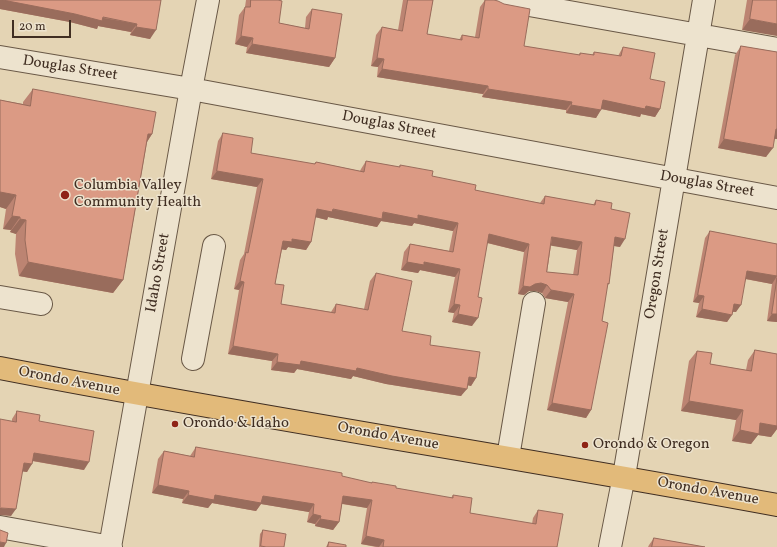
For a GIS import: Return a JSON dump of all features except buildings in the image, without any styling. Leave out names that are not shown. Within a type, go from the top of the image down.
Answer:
[{"type":"main road","name":"Orondo Avenue","points":[[0,368],[137,394],[624,476],[777,504]]},
{"type":"street","name":"Idaho Street","points":[[110,547],[208,0]]},
{"type":"street","points":[[502,0],[777,49]]},
{"type":"street","name":"Oregon Street","points":[[610,547],[624,476],[704,0]]},
{"type":"street","name":"Douglas Street","points":[[0,57],[191,89],[777,198]]},
{"type":"street","points":[[193,359],[214,246]]},
{"type":"street","points":[[0,297],[40,304]]},
{"type":"street","points":[[508,457],[534,303]]},
{"type":"street","points":[[0,527],[110,547]]},
{"type":"place","name":"Columbia Valley Community Health","points":[[65,195]]},
{"type":"place","name":"Orondo & Idaho","points":[[175,424]]},
{"type":"place","name":"Orondo & Oregon","points":[[585,445]]}]
